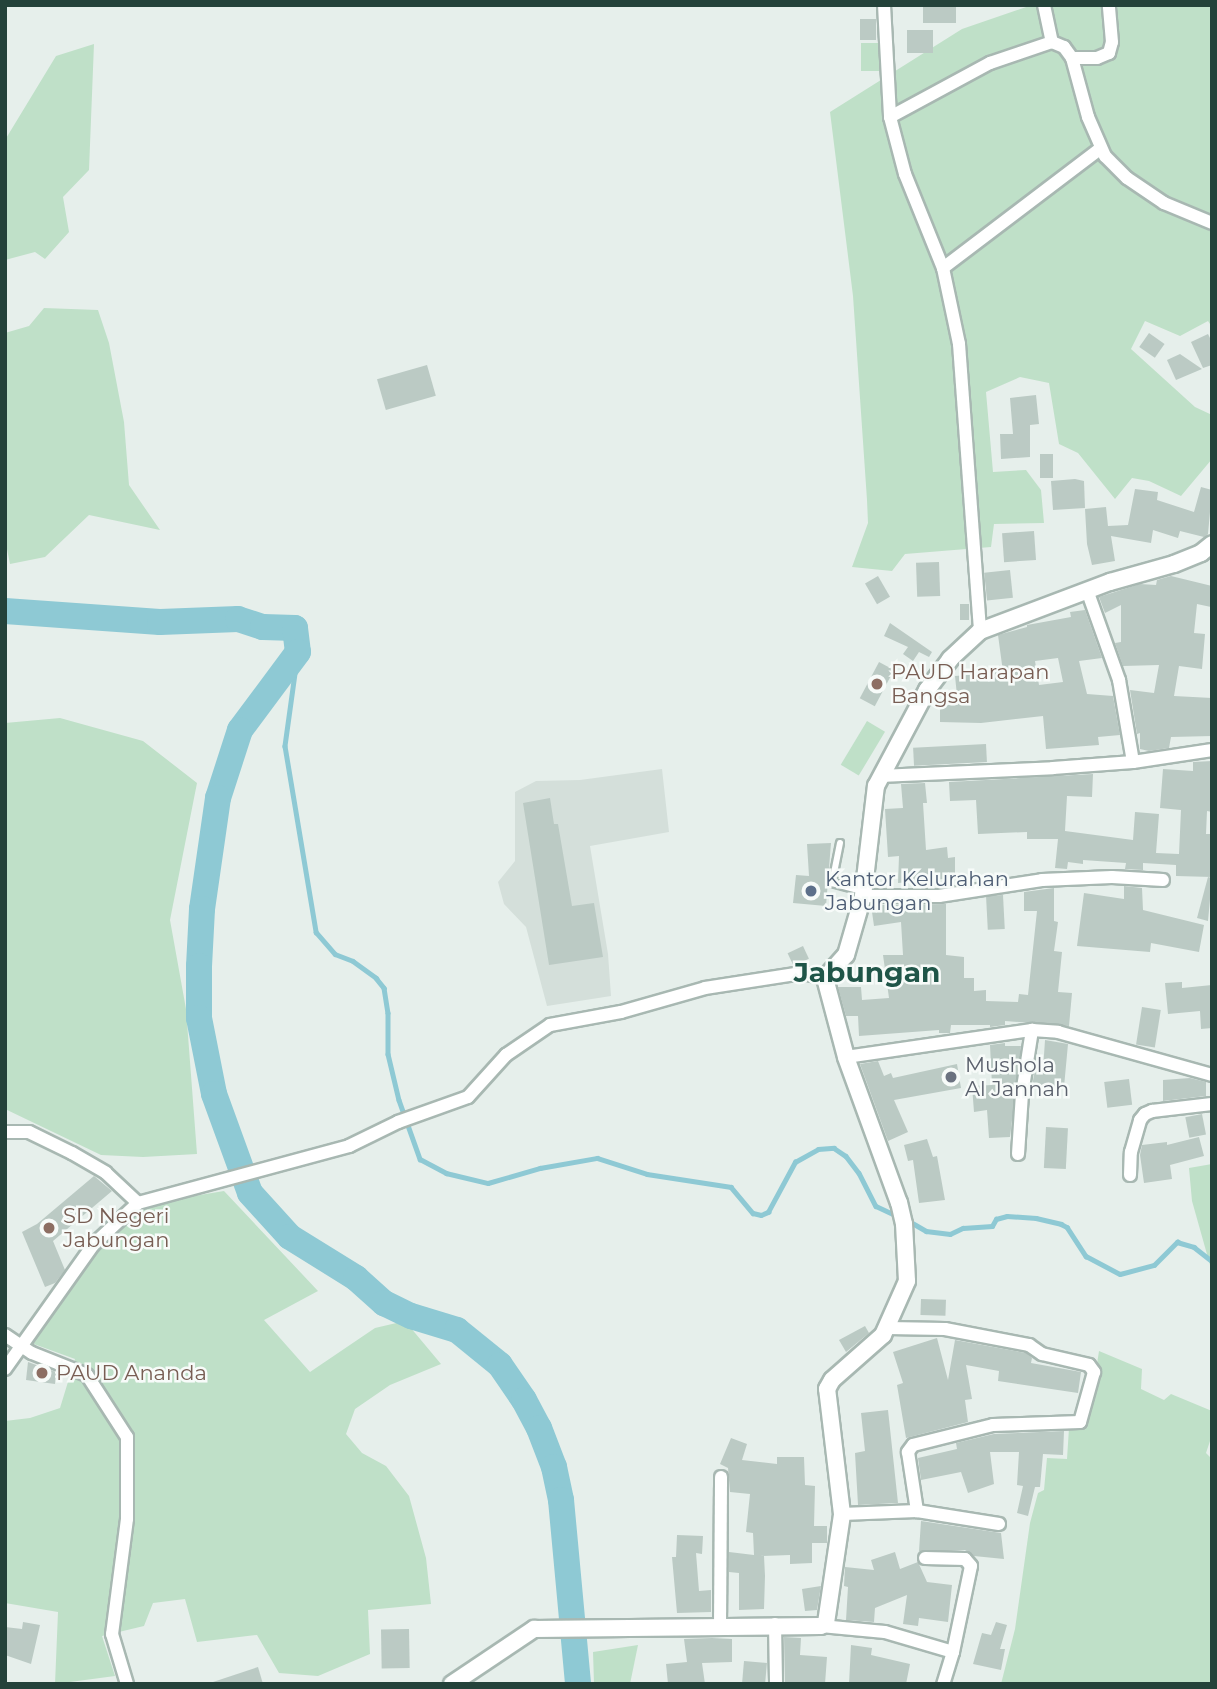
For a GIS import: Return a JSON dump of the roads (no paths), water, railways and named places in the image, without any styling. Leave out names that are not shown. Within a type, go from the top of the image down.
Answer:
[{"type":"street","points":[[884,5],[890,117],[905,174],[943,268],[959,344],[980,631]]},
{"type":"street","points":[[1044,5],[1052,42]]},
{"type":"street","points":[[1072,58],[1097,58],[1109,53],[1112,42],[1109,5]]},
{"type":"street","points":[[890,117],[990,62],[1052,42],[1064,47],[1072,58],[1100,149],[1127,178],[1164,203],[1212,223]]},
{"type":"street","points":[[943,268],[1100,149]]},
{"type":"street","points":[[825,978],[846,955],[863,894],[873,794],[880,776],[927,690],[950,659],[980,631],[1087,590],[1208,551]]},
{"type":"street","points":[[1087,590],[1119,680],[1133,762]]},
{"type":"street","points":[[880,776],[1133,762],[1212,750]]},
{"type":"street","points":[[863,894],[939,896],[1042,880],[1112,877],[1163,880]]},
{"type":"street","points":[[5,1369],[93,1245],[138,1203],[349,1146],[398,1122],[468,1097],[506,1055],[550,1025],[621,1012],[705,988],[802,973],[825,978]]},
{"type":"street","points":[[821,1626],[829,1618],[842,1514],[827,1389],[888,1328],[907,1282],[904,1224],[899,1203],[846,1057],[825,978]]},
{"type":"street","points":[[846,1057],[1032,1030],[1058,1032],[1212,1075]]},
{"type":"street","points":[[1018,1154],[1022,1094],[1032,1030]]},
{"type":"street","points":[[1130,1175],[1131,1152],[1140,1121],[1145,1114],[1212,1104]]},
{"type":"street","points":[[5,1132],[29,1132],[72,1153],[106,1173],[138,1203]]},
{"type":"street","points":[[888,1328],[945,1329],[1029,1345],[1042,1354],[1089,1365],[1094,1372],[1080,1422],[993,1425],[913,1445],[908,1452],[917,1511]]},
{"type":"street","points":[[5,1335],[21,1347],[88,1375],[127,1437],[127,1519],[112,1634],[127,1684]]},
{"type":"street","points":[[720,1626],[721,1477]]},
{"type":"street","points":[[842,1514],[917,1511],[999,1524]]},
{"type":"street","points":[[925,1558],[965,1559],[970,1562],[953,1651],[943,1684]]},
{"type":"street","points":[[775,1624],[776,1684]]},
{"type":"street","points":[[452,1684],[534,1629],[775,1624],[821,1626],[885,1632],[953,1651]]},
{"type":"lane","points":[[840,843],[832,884],[863,894]]},
{"type":"waterway","points":[[5,611],[160,622],[238,619],[263,627],[295,628],[298,652],[240,730],[218,798],[202,909],[199,966],[199,1018],[214,1094],[250,1193],[290,1237],[356,1278],[384,1303],[411,1316],[457,1330],[500,1365],[524,1400],[539,1428],[554,1467],[561,1500],[578,1684]]},
{"type":"waterway","points":[[298,652],[285,746],[316,932],[335,954],[353,961],[376,978],[384,988],[388,1013],[388,1054],[399,1100],[420,1159],[446,1173],[488,1183],[540,1168],[597,1158],[647,1174],[731,1187],[753,1213],[761,1215],[768,1212],[795,1162],[818,1149],[834,1148],[846,1156],[859,1173],[876,1206],[897,1216]]},
{"type":"waterway","points":[[909,1221],[926,1231],[950,1234],[963,1228],[992,1226],[996,1219],[1007,1216],[1036,1218],[1061,1224],[1067,1227],[1086,1256],[1120,1274],[1154,1265],[1177,1242],[1194,1247],[1212,1261]]},
{"type":"place","name":"PAUD Harapan Bangsa","points":[[877,684]]},
{"type":"place","name":"Kantor Kelurahan Jabungan","points":[[811,891]]},
{"type":"place","name":"Mushola Al Jannah","points":[[951,1077]]},
{"type":"place","name":"SD Negeri Jabungan","points":[[49,1228]]},
{"type":"place","name":"PAUD Ananda","points":[[42,1373]]},
{"type":"district","name":"Jabungan","points":[[867,972]]}]
